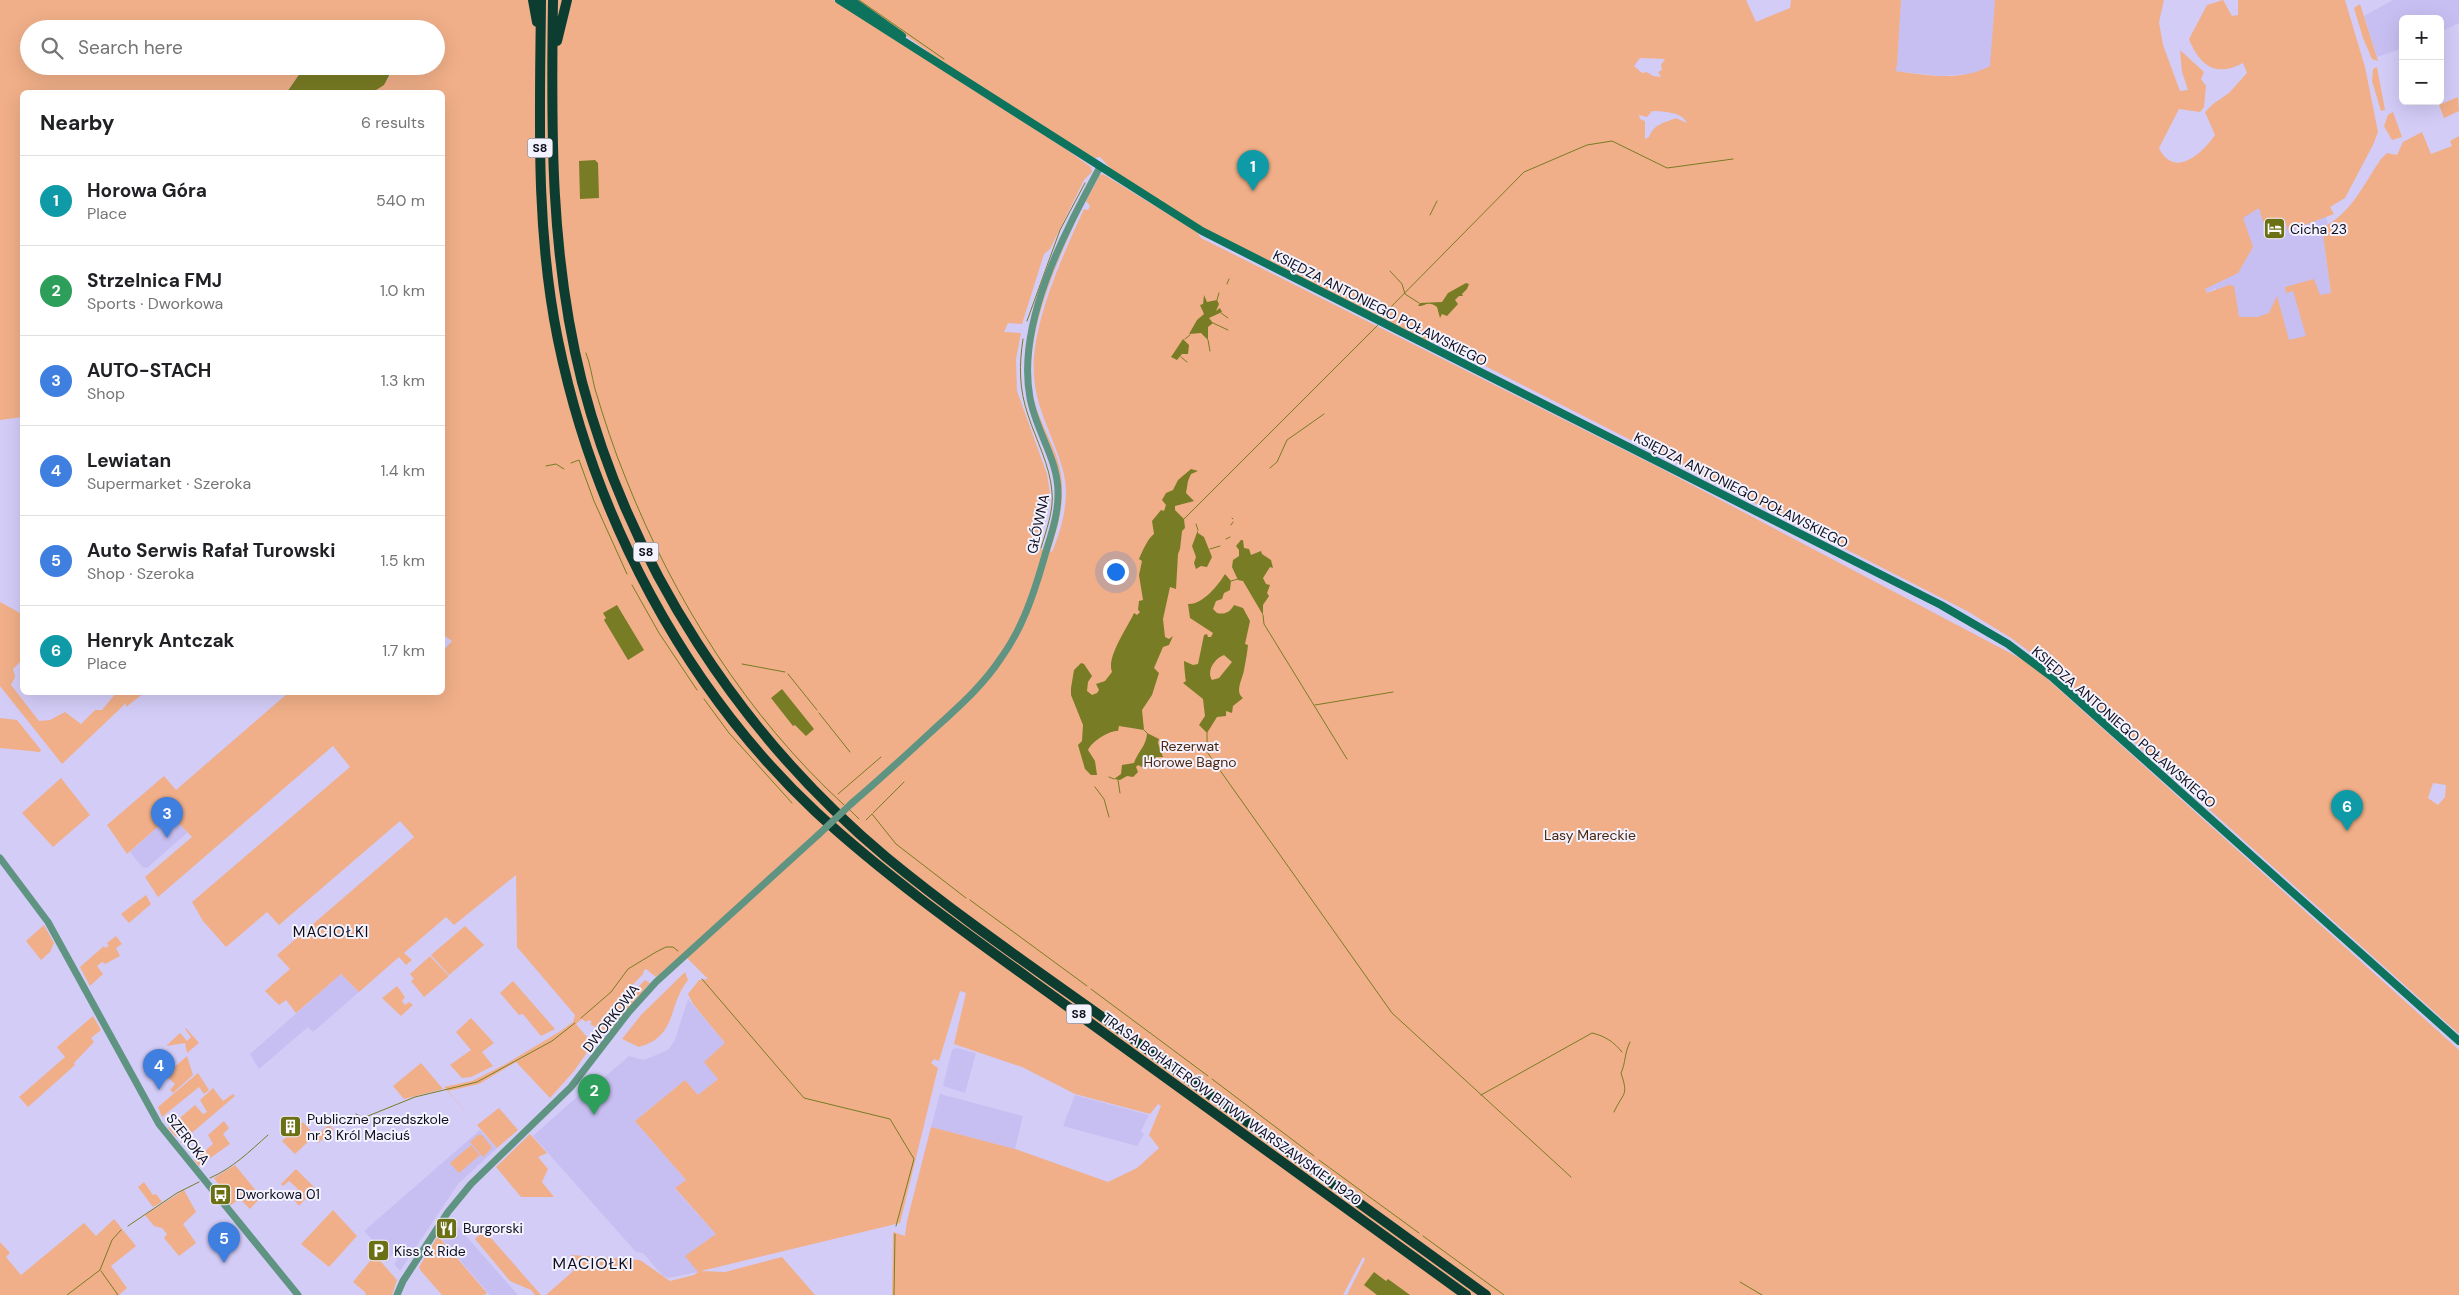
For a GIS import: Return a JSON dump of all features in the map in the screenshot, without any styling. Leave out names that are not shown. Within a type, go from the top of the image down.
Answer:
[{"type":"highway","points":[[533,0],[541,42]]},
{"type":"highway","name":"S8","points":[[541,42],[542,0]]},
{"type":"highway","name":"S8","points":[[552,61],[553,0]]},
{"type":"highway","points":[[552,61],[567,0]]},
{"type":"highway","name":"TRASA BOHATERÓW BITWY WARSZAWSKIEJ 1920","points":[[541,42],[542,220],[554,319],[569,390],[600,486],[628,551],[676,637],[719,702],[793,789],[880,868],[1466,1295]]},
{"type":"highway","name":"TRASA BOHATERÓW BITWY WARSZAWSKIEJ 1920","points":[[552,61],[552,168],[559,261],[573,339],[592,416],[628,513],[658,574],[713,666],[769,740],[841,816],[921,885],[1486,1295]]},
{"type":"main road","name":"KSIĘDZA ANTONIEGO POŁAWSKIEGO","points":[[839,0],[1202,231],[1911,589],[1967,619],[2008,644],[2052,678],[2459,1041]]},
{"type":"main road","name":"KSIĘDZA ANTONIEGO POŁAWSKIEGO","points":[[850,0],[940,64]]},
{"type":"street","name":"GŁÓWNA","points":[[852,804],[983,683],[1007,649],[1028,608],[1054,523],[1058,493],[1052,458],[1030,403],[1026,370],[1028,354],[1039,306],[1056,256],[1100,167]]},
{"type":"street","name":"DWORKOWA","points":[[397,1295],[403,1281],[444,1218],[471,1184],[571,1086],[628,1013],[656,982],[852,804]]},
{"type":"street","name":"SZEROKA","points":[[0,858],[48,922],[159,1124],[298,1295]]},
{"type":"shaded area","points":[[1901,0],[1995,0],[1991,66],[1978,73],[1942,76],[1894,71],[1897,66]]},
{"type":"shaded area","points":[[2393,0],[2459,0],[2459,23],[2444,30],[2444,15],[2399,15],[2399,49],[2377,57],[2364,16]]},
{"type":"shaded area","points":[[299,75],[389,75],[384,85],[376,90],[288,90]]},
{"type":"shaded area","points":[[595,160],[598,163],[599,198],[580,199],[579,161]]},
{"type":"shaded area","points":[[2316,185],[2328,224],[2322,228],[2331,293],[2347,363],[2213,411],[2216,288],[2207,293],[2189,252],[2254,194]]},
{"type":"shaded area","points":[[1466,283],[1469,284],[1462,294],[1463,296],[1459,296],[1455,300],[1458,304],[1447,316],[1442,314],[1440,318],[1437,307],[1434,305],[1418,306],[1420,303],[1442,302],[1448,293]]},
{"type":"shaded area","points":[[1204,295],[1207,302],[1217,300],[1219,304],[1216,311],[1220,308],[1222,312],[1209,318],[1213,323],[1208,327],[1208,340],[1201,333],[1189,334],[1197,320],[1204,314],[1200,305],[1203,304]]},
{"type":"shaded area","points":[[1183,339],[1189,345],[1188,354],[1182,354],[1177,360],[1171,357]]},
{"type":"shaded area","points":[[1191,469],[1198,471],[1191,474],[1186,493],[1194,501],[1175,506],[1175,510],[1184,519],[1185,528],[1182,531],[1178,554],[1176,589],[1170,587],[1163,619],[1165,637],[1169,639],[1173,636],[1169,645],[1163,647],[1154,668],[1159,673],[1152,695],[1142,710],[1144,730],[1119,726],[1118,731],[1110,732],[1097,740],[1088,750],[1095,761],[1097,775],[1091,775],[1085,769],[1078,745],[1082,741],[1083,725],[1071,695],[1074,670],[1081,663],[1084,664],[1092,676],[1088,682],[1087,691],[1092,695],[1099,690],[1096,684],[1105,681],[1112,672],[1112,658],[1118,642],[1134,613],[1137,615],[1140,612],[1138,610],[1139,601],[1143,600],[1139,575],[1142,561],[1139,559],[1147,542],[1154,534],[1152,521],[1161,510],[1164,511],[1166,505],[1162,500],[1166,493],[1173,490],[1178,480]]},
{"type":"shaded area","points":[[1198,530],[1198,533],[1204,537],[1212,557],[1207,567],[1201,566],[1196,569],[1194,563],[1196,557],[1192,546]]},
{"type":"shaded area","points":[[1243,540],[1244,548],[1249,549],[1251,555],[1261,551],[1262,554],[1271,560],[1273,568],[1270,567],[1263,578],[1266,584],[1270,585],[1267,593],[1269,596],[1263,605],[1263,615],[1243,581],[1238,580],[1232,567],[1233,560],[1239,556],[1239,550],[1236,546]]},
{"type":"shaded area","points":[[1225,574],[1231,581],[1230,590],[1224,593],[1222,599],[1216,601],[1213,609],[1220,614],[1229,611],[1234,605],[1243,608],[1250,621],[1245,644],[1248,645],[1239,689],[1240,695],[1243,698],[1233,706],[1232,713],[1226,711],[1226,716],[1217,717],[1207,733],[1199,725],[1205,716],[1203,699],[1183,683],[1186,681],[1184,661],[1193,665],[1198,664],[1204,635],[1207,634],[1208,637],[1211,637],[1213,633],[1190,618],[1188,604],[1205,598]],"holes":[[[1224,655],[1232,662],[1219,678],[1212,680],[1210,673],[1212,665],[1217,659]]]},
{"type":"shaded area","points":[[617,605],[644,650],[628,660],[604,620],[606,618],[603,613]]},
{"type":"shaded area","points":[[782,689],[814,729],[806,736],[795,725],[793,726],[771,698]]},
{"type":"shaded area","points":[[1147,733],[1159,739],[1158,743],[1163,757],[1156,757],[1155,761],[1144,764],[1142,767],[1138,765],[1136,767],[1138,772],[1133,777],[1127,776],[1120,780],[1114,779],[1121,774],[1122,765],[1134,763],[1147,737]]},
{"type":"shaded area","points":[[171,815],[188,832],[147,868],[142,867],[130,852]]},
{"type":"shaded area","points":[[341,974],[359,992],[313,1032],[308,1027],[259,1069],[250,1054]]},
{"type":"shaded area","points":[[688,999],[725,1043],[718,1079],[698,1095],[685,1080],[635,1121],[686,1180],[675,1189],[716,1234],[698,1272],[669,1278],[663,1276],[643,1253],[636,1252],[533,1136],[597,1079],[600,1081],[629,1056],[644,1060],[668,1050],[675,1040]]},
{"type":"shaded area","points":[[956,1048],[976,1053],[965,1093],[943,1086],[952,1050]]},
{"type":"shaded area","points":[[940,1094],[1023,1116],[1015,1149],[931,1127]]},
{"type":"shaded area","points":[[1075,1095],[1149,1115],[1141,1131],[1144,1134],[1137,1146],[1063,1126]]},
{"type":"shaded area","points":[[480,1130],[497,1148],[458,1184],[400,1271],[394,1264],[397,1260],[393,1254],[389,1258],[364,1231]]},
{"type":"shaded area","points":[[450,1218],[518,1295],[490,1295],[438,1235]]},
{"type":"shaded area","points":[[1374,1272],[1386,1281],[1388,1279],[1410,1295],[1377,1295],[1364,1285]]},
{"type":"green space","points":[[0,0],[833,0],[1091,167],[1092,172],[1084,180],[1050,249],[1044,254],[1022,324],[1008,323],[1004,332],[1021,333],[1016,359],[1017,391],[1047,474],[1050,494],[1037,548],[1048,551],[1059,512],[1061,488],[1056,462],[1032,399],[1029,365],[1032,343],[1037,320],[1052,273],[1080,211],[1046,295],[1039,317],[1031,362],[1031,383],[1034,402],[1056,455],[1062,479],[1062,503],[1050,551],[1052,552],[1062,521],[1066,488],[1062,467],[1041,411],[1035,388],[1034,356],[1043,313],[1058,269],[1084,209],[1088,210],[1090,206],[1086,201],[1100,175],[1103,174],[1197,232],[1201,238],[1658,467],[2031,664],[2459,1050],[2459,1295],[1347,1295],[1365,1259],[1363,1257],[1343,1295],[892,1295],[893,1232],[905,1236],[907,1221],[931,1127],[1015,1149],[1108,1182],[1137,1168],[1159,1148],[1149,1135],[1161,1106],[1158,1104],[1150,1114],[1075,1094],[1022,1067],[954,1044],[966,993],[960,991],[939,1061],[934,1059],[931,1063],[938,1068],[900,1223],[701,1271],[725,1272],[782,1257],[815,1295],[546,1295],[580,1265],[571,1255],[640,1260],[670,1281],[694,1275],[698,1272],[685,1256],[716,1234],[675,1188],[686,1180],[635,1121],[685,1080],[698,1095],[718,1079],[704,1062],[725,1043],[693,1004],[688,994],[699,980],[708,979],[683,954],[656,977],[646,969],[644,970],[643,974],[622,996],[626,1000],[645,980],[650,983],[609,1031],[606,1033],[590,1024],[592,1022],[589,1020],[586,1022],[582,1019],[576,1024],[593,1044],[574,1071],[550,1098],[516,1062],[479,1084],[448,1091],[476,1124],[444,1087],[472,1081],[504,1065],[559,1032],[573,1022],[575,1015],[517,947],[516,875],[454,925],[446,917],[404,953],[412,960],[406,965],[399,957],[359,992],[341,974],[296,1013],[286,1000],[279,1005],[265,991],[290,969],[277,955],[414,837],[400,821],[279,925],[267,912],[226,947],[203,921],[192,902],[350,767],[333,746],[158,897],[145,877],[192,837],[171,815],[127,854],[107,825],[164,776],[176,790],[286,695],[445,695],[445,649],[452,641],[445,636],[445,90],[376,90],[387,80],[389,75],[445,75],[445,20],[20,20],[20,75],[299,75],[288,90],[20,90],[20,417],[0,420]]},
{"type":"green space","points":[[856,0],[1746,0],[1756,22],[1790,8],[1791,0],[1901,0],[1897,66],[1895,71],[1955,76],[1979,71],[1990,66],[1995,0],[2164,0],[2159,22],[2163,45],[2180,91],[2188,90],[2182,72],[2180,50],[2204,72],[2201,79],[2206,86],[2204,107],[2200,112],[2179,109],[2159,148],[2165,157],[2172,162],[2180,163],[2196,156],[2215,135],[2205,112],[2229,93],[2247,73],[2243,63],[2225,69],[2217,69],[2210,66],[2203,62],[2193,48],[2189,39],[2207,5],[2223,0],[2232,16],[2238,15],[2238,0],[2345,0],[2365,67],[2378,132],[2373,145],[2345,198],[2330,207],[2334,214],[2288,231],[2284,218],[2263,222],[2259,208],[2243,218],[2253,247],[2238,273],[2205,289],[2207,293],[2229,285],[2234,286],[2239,317],[2258,317],[2269,313],[2277,296],[2289,340],[2306,336],[2293,291],[2286,293],[2285,287],[2314,279],[2320,295],[2331,293],[2322,228],[2341,215],[2356,198],[2381,159],[2387,153],[2397,155],[2403,142],[2422,132],[2431,154],[2452,146],[2450,141],[2459,136],[2459,1034],[2053,669],[2011,638],[1967,611],[1450,348],[1433,340],[1428,342],[1239,248],[1193,222],[1111,169],[1100,157],[1095,158],[1078,148],[944,63]],"holes":[[[1640,58],[1665,59],[1661,65],[1662,70],[1658,72],[1661,77],[1653,76],[1647,72],[1642,73],[1634,66]],[[1652,111],[1667,112],[1681,116],[1687,123],[1676,118],[1667,121],[1654,129],[1649,137],[1645,139],[1645,121],[1640,119],[1639,115],[1647,117]],[[2433,783],[2446,785],[2445,797],[2438,805],[2428,798]]]},
{"type":"green space","points":[[2360,4],[2378,61],[2372,59],[2363,38],[2354,8]]},
{"type":"green space","points":[[2377,67],[2385,110],[2381,111],[2372,81],[2373,69]]},
{"type":"green space","points":[[2458,97],[2459,111],[2444,118],[2439,105],[2444,105],[2444,103]]},
{"type":"green space","points":[[2393,112],[2402,137],[2392,140],[2384,126],[2388,115]]},
{"type":"green space","points":[[0,602],[20,613],[20,662],[13,669],[15,677],[11,685],[39,721],[50,720],[65,712],[81,724],[95,710],[102,710],[114,695],[141,695],[126,707],[126,703],[62,764],[0,686]]},
{"type":"green space","points":[[0,718],[17,720],[41,750],[40,752],[0,748]]},
{"type":"green space","points":[[61,778],[90,815],[53,847],[22,813]]},
{"type":"green space","points":[[146,895],[151,904],[129,923],[121,914]]},
{"type":"green space","points":[[44,925],[54,943],[50,952],[41,960],[26,941]]},
{"type":"green space","points":[[465,926],[484,945],[449,975],[431,955]]},
{"type":"green space","points":[[116,936],[122,944],[116,948],[120,956],[105,964],[102,962],[97,966],[103,974],[90,986],[80,967],[104,946],[105,948],[109,946],[107,943]]},
{"type":"green space","points":[[430,956],[449,976],[424,997],[411,981],[414,979],[410,974]]},
{"type":"green space","points":[[685,972],[688,980],[681,990],[666,1028],[660,1036],[639,1047],[622,1039],[641,1015]]},
{"type":"green space","points":[[513,981],[555,1029],[541,1036],[523,1014],[519,1015],[500,993]]},
{"type":"green space","points":[[397,986],[405,997],[402,1001],[405,1005],[409,1002],[413,1005],[401,1016],[382,998]]},
{"type":"green space","points":[[93,1016],[101,1030],[91,1038],[94,1042],[74,1063],[75,1065],[28,1107],[19,1097],[65,1057],[57,1047]]},
{"type":"green space","points":[[471,1018],[494,1043],[482,1052],[493,1066],[471,1077],[462,1078],[450,1065],[471,1050],[456,1032]]},
{"type":"green space","points":[[186,1028],[199,1043],[187,1053],[185,1043],[166,1046],[180,1033],[187,1041],[191,1037]]},
{"type":"green space","points":[[187,1056],[193,1075],[173,1093],[170,1090],[175,1084],[165,1075]]},
{"type":"green space","points":[[421,1063],[443,1089],[404,1099],[393,1086]]},
{"type":"green space","points":[[198,1073],[209,1090],[204,1094],[199,1087],[162,1117],[158,1107]]},
{"type":"green space","points":[[213,1088],[223,1101],[233,1094],[235,1096],[180,1143],[182,1139],[179,1135],[176,1137],[168,1128],[195,1105],[203,1114],[207,1112],[200,1100]]},
{"type":"green space","points":[[499,1108],[518,1130],[497,1148],[477,1125]]},
{"type":"green space","points":[[224,1121],[229,1128],[223,1134],[230,1144],[199,1166],[194,1160],[213,1144],[208,1135]]},
{"type":"green space","points":[[303,1122],[315,1136],[329,1125],[334,1130],[318,1143],[312,1138],[295,1154],[282,1141]]},
{"type":"green space","points":[[530,1134],[547,1153],[538,1157],[548,1169],[542,1182],[554,1197],[521,1197],[496,1167]]},
{"type":"green space","points":[[478,1135],[482,1135],[491,1146],[491,1149],[483,1157],[470,1142]]},
{"type":"green space","points":[[471,1145],[480,1155],[459,1173],[450,1163]]},
{"type":"green space","points":[[235,1165],[261,1197],[250,1209],[240,1199],[231,1205],[216,1188],[219,1185],[214,1178]]},
{"type":"green space","points":[[296,1169],[315,1188],[299,1206],[291,1196],[298,1189],[289,1181],[283,1186],[281,1184]]},
{"type":"green space","points":[[144,1182],[153,1195],[156,1194],[162,1202],[153,1207],[138,1187]]},
{"type":"green space","points":[[184,1190],[196,1212],[183,1224],[196,1243],[179,1256],[164,1238],[167,1234],[162,1228],[154,1226],[145,1215]]},
{"type":"green space","points":[[333,1210],[357,1236],[329,1267],[301,1244]]},
{"type":"green space","points":[[114,1219],[136,1246],[111,1266],[127,1288],[119,1295],[0,1295],[0,1242],[10,1253],[6,1257],[21,1275],[84,1223],[96,1236]]},
{"type":"green space","points":[[484,1230],[541,1295],[535,1295],[531,1290],[510,1281],[475,1239]]},
{"type":"green space","points":[[438,1236],[487,1293],[484,1295],[442,1295],[421,1271],[419,1267]]},
{"type":"green space","points":[[375,1255],[397,1280],[392,1295],[365,1295],[366,1293],[353,1282]]},
{"type":"waterway","points":[[859,0],[944,59]]},
{"type":"waterway","points":[[1382,316],[1524,172],[1587,145],[1612,141],[1667,168],[1733,159]]},
{"type":"waterway","points":[[1027,321],[1060,230],[1085,183]]},
{"type":"waterway","points":[[1430,215],[1437,201]]},
{"type":"waterway","points":[[1390,271],[1402,284],[1405,294],[1419,303]]},
{"type":"waterway","points":[[1227,284],[1229,279]]},
{"type":"waterway","points":[[1217,300],[1219,293]]},
{"type":"waterway","points":[[1221,313],[1228,318]]},
{"type":"waterway","points":[[1213,323],[1228,330]]},
{"type":"waterway","points":[[1184,519],[1378,325]]},
{"type":"waterway","points":[[1185,339],[1190,335]]},
{"type":"waterway","points":[[1023,339],[1020,368],[1021,386],[1028,415],[1046,462],[1052,492],[1051,513],[1041,548]]},
{"type":"waterway","points":[[1208,340],[1210,351]]},
{"type":"waterway","points":[[586,353],[602,412],[626,479],[645,524],[690,612],[745,695],[776,734],[844,805]]},
{"type":"waterway","points":[[1181,357],[1187,362]]},
{"type":"waterway","points":[[1270,468],[1277,462],[1287,440],[1324,414]]},
{"type":"waterway","points":[[571,463],[579,460],[594,501],[627,574]]},
{"type":"waterway","points":[[546,466],[556,464],[564,469]]},
{"type":"waterway","points":[[1196,524],[1198,530]]},
{"type":"waterway","points":[[1226,539],[1230,537]]},
{"type":"waterway","points":[[1210,549],[1220,546]]},
{"type":"waterway","points":[[1231,581],[1238,579]]},
{"type":"waterway","points":[[632,585],[659,633],[697,690]]},
{"type":"waterway","points":[[1263,615],[1264,624],[1347,759]]},
{"type":"waterway","points":[[742,664],[785,672]]},
{"type":"waterway","points":[[788,674],[817,710]]},
{"type":"waterway","points":[[1315,705],[1393,692]]},
{"type":"waterway","points":[[704,699],[729,733],[792,803]]},
{"type":"waterway","points":[[819,713],[850,752]]},
{"type":"waterway","points":[[1144,730],[1147,733]]},
{"type":"waterway","points":[[1207,733],[1207,752],[1392,1013],[1571,1177]]},
{"type":"waterway","points":[[838,794],[881,757]]},
{"type":"waterway","points":[[1109,777],[1114,779]]},
{"type":"waterway","points":[[1118,780],[1120,793]]},
{"type":"waterway","points":[[873,813],[904,782]]},
{"type":"waterway","points":[[1095,787],[1104,799],[1109,817]]},
{"type":"waterway","points":[[849,809],[859,819]]},
{"type":"waterway","points":[[866,820],[872,814],[896,844],[966,898]]},
{"type":"waterway","points":[[970,900],[1087,986]]},
{"type":"waterway","points":[[581,1018],[611,992],[628,969],[666,947],[673,947],[678,951]]},
{"type":"waterway","points":[[702,979],[804,1098],[890,1119],[914,1159],[896,1226]]},
{"type":"waterway","points":[[1091,989],[1208,1076]]},
{"type":"waterway","points":[[356,1114],[363,1118],[415,1097],[477,1082],[552,1041],[575,1023]]},
{"type":"waterway","points":[[1481,1095],[1592,1033],[1609,1040],[1622,1052]]},
{"type":"waterway","points":[[1614,1112],[1625,1091],[1621,1073],[1630,1042]]},
{"type":"waterway","points":[[1212,1079],[1314,1156]]},
{"type":"waterway","points":[[210,1178],[234,1164],[268,1135]]},
{"type":"waterway","points":[[1319,1160],[1419,1233]]},
{"type":"waterway","points":[[128,1226],[177,1193],[199,1182]]},
{"type":"waterway","points":[[67,1295],[100,1270],[112,1240],[121,1230]]},
{"type":"waterway","points":[[894,1295],[895,1234]]},
{"type":"waterway","points":[[1423,1236],[1504,1295]]},
{"type":"waterway","points":[[101,1271],[118,1295]]},
{"type":"waterway","points":[[1740,1282],[1762,1295]]},
{"type":"place","name":"Horowa Góra","points":[[1253,191]]},
{"type":"place","name":"Cicha 23","points":[[2274,229]]},
{"type":"place","name":"Henryk Antczak","points":[[2347,831]]},
{"type":"place","name":"AUTO-STACH","points":[[167,838]]},
{"type":"place","name":"Lewiatan","points":[[159,1090]]},
{"type":"place","name":"Strzelnica FMJ","points":[[594,1115]]},
{"type":"place","name":"Publiczne przedszkole nr 3 Król Maciuś","points":[[291,1127]]},
{"type":"place","name":"Dworkowa 01","points":[[220,1194]]},
{"type":"place","name":"Burgorski","points":[[447,1228]]},
{"type":"place","name":"Kiss & Ride","points":[[378,1251]]},
{"type":"place","name":"Auto Serwis Rafał Turowski","points":[[224,1263]]},
{"type":"district","name":"MACIOŁKI","points":[[331,932]]},
{"type":"district","name":"MACIOŁKI","points":[[593,1263]]},
{"type":"park label","name":"Rezerwat Horowe Bagno","points":[[1190,754]]},
{"type":"park label","name":"Lasy Mareckie","points":[[1590,835]]}]
